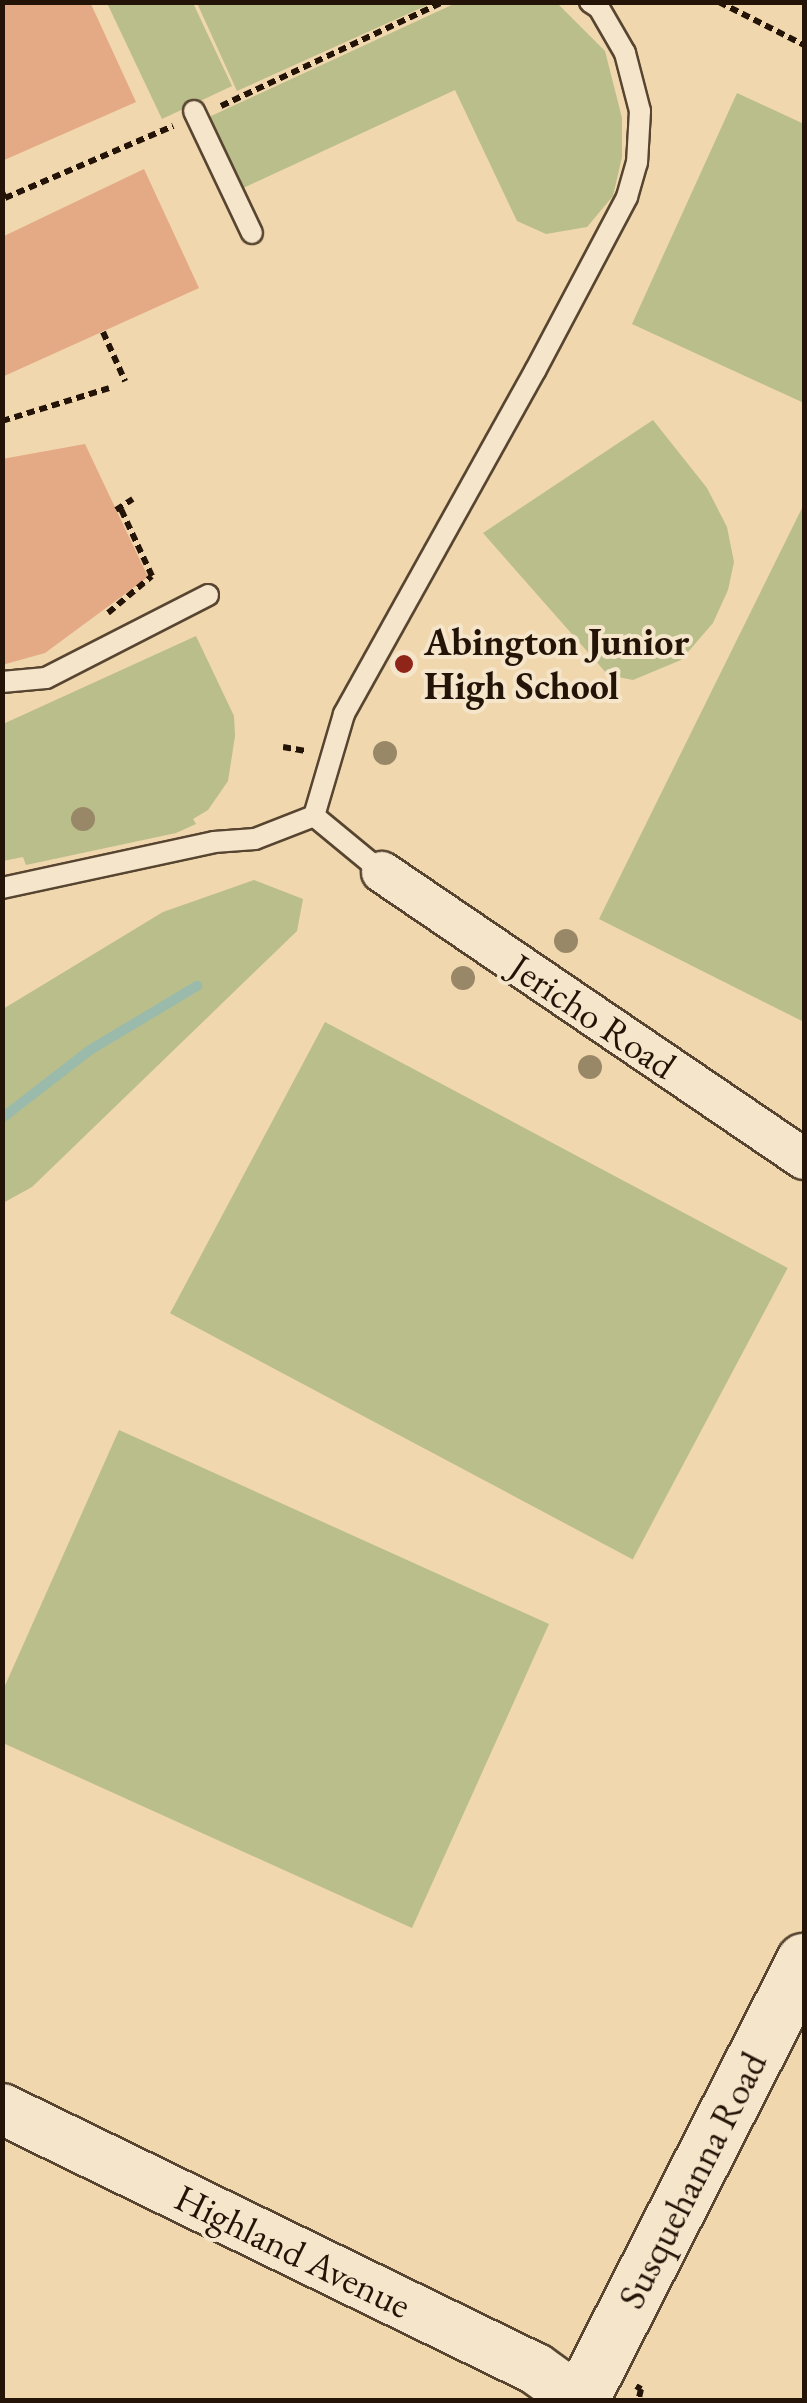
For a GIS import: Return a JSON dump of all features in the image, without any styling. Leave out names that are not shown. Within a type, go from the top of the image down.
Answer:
[{"type":"main road","name":"Susquehanna Road","points":[[580,2400],[804,1961]]},
{"type":"street","name":"Jericho Road","points":[[382,872],[804,1159]]},
{"type":"street","name":"Highland Avenue","points":[[2,2109],[536,2369],[580,2400]]},
{"type":"lane","points":[[314,816],[356,684],[535,370],[627,197],[637,163],[640,111],[626,53],[600,8],[590,2]]},
{"type":"lane","points":[[195,114],[252,233]]},
{"type":"lane","points":[[2,682],[46,678],[208,595]]},
{"type":"lane","points":[[314,816],[382,872]]},
{"type":"lane","points":[[2,888],[214,842],[255,839],[314,816]]},
{"type":"path","points":[[2,192],[5,198],[443,2]]},
{"type":"path","points":[[719,2],[804,45]]},
{"type":"path","points":[[103,332],[125,380]]},
{"type":"path","points":[[2,422],[109,388]]},
{"type":"path","points":[[94,625],[152,576],[118,509],[133,499]]},
{"type":"path","points":[[283,747],[313,752]]},
{"type":"green space","points":[[107,3],[193,3],[232,86],[162,119]]},
{"type":"green space","points":[[197,3],[432,3],[237,91]]},
{"type":"green space","points":[[456,3],[557,3],[605,51],[622,118],[622,157],[613,196],[587,227],[546,234],[517,221],[455,90],[241,189],[209,117]]},
{"type":"green space","points":[[737,93],[804,124],[804,403],[632,324]]},
{"type":"green space","points":[[653,420],[707,488],[727,527],[734,562],[728,590],[713,623],[681,660],[633,680],[608,675],[483,533]]},
{"type":"green space","points":[[804,504],[804,1022],[599,919]]},
{"type":"green space","points":[[196,636],[234,716],[235,736],[228,781],[208,810],[193,819],[196,824],[176,833],[26,865],[23,857],[3,861],[3,724]]},
{"type":"green space","points":[[254,880],[303,899],[297,931],[32,1187],[3,1203],[3,1009],[163,912]]},
{"type":"green space","points":[[325,1022],[788,1268],[633,1559],[170,1313]]},
{"type":"green space","points":[[119,1430],[549,1624],[412,1928],[3,1743],[3,1690]]},
{"type":"building","points":[[2,2],[90,2],[136,102],[2,161]]},
{"type":"building","points":[[144,169],[199,288],[2,377],[2,237]]},
{"type":"building","points":[[85,444],[148,577],[45,653],[2,665],[2,459]]},
{"type":"waterway","points":[[2,1118],[90,1050],[197,986]]},
{"type":"place","name":"Abington Junior High School","points":[[404,664]]}]
